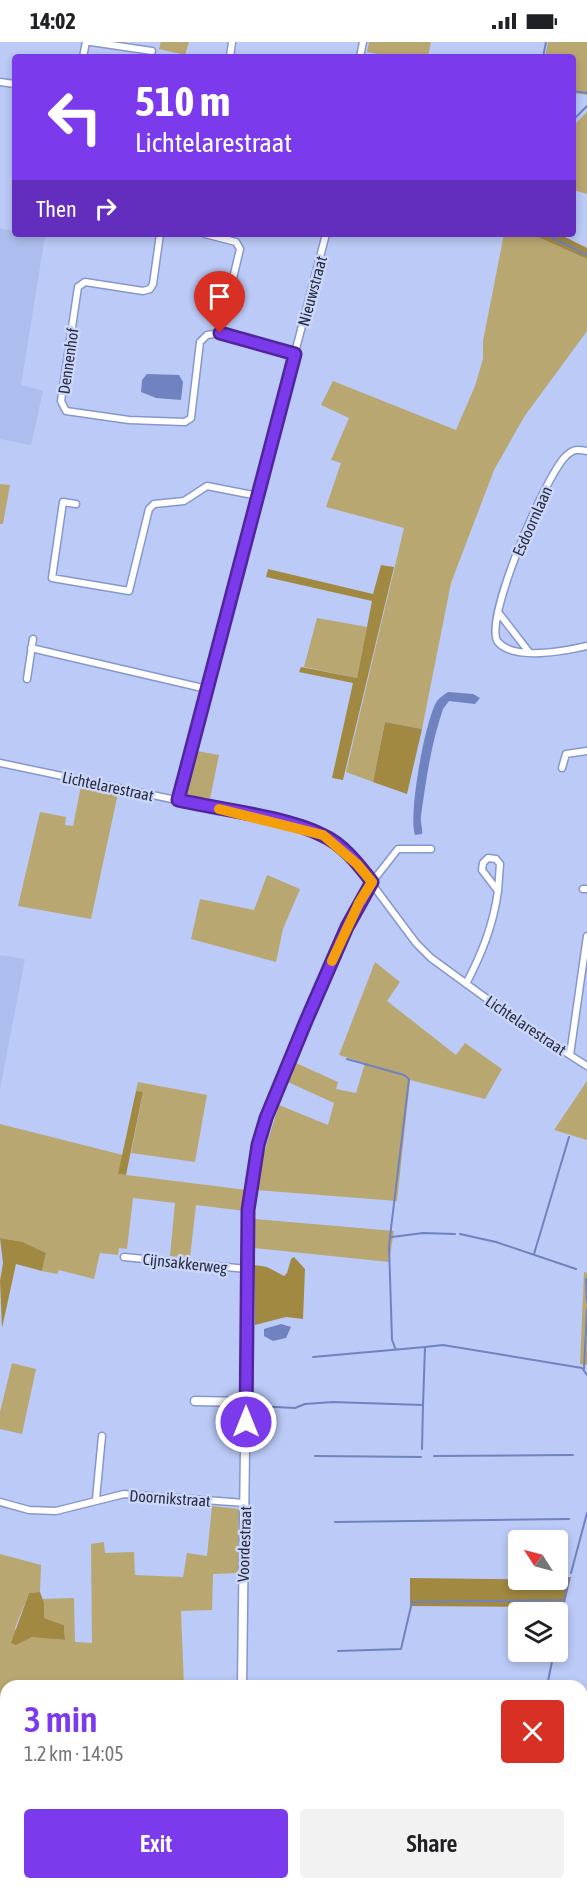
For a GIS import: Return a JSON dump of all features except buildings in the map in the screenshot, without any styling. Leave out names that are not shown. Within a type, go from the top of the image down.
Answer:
[{"type":"street","points":[[88,42],[152,51]]},
{"type":"street","name":"Dennenhof","points":[[160,237],[153,284],[150,289],[143,291],[85,282],[78,288],[61,401],[66,411],[129,420],[185,422],[191,418],[200,342],[207,335],[220,333]]},
{"type":"street","points":[[217,237],[236,242],[240,249],[220,333],[295,354]]},
{"type":"street","name":"Nieuwstraat","points":[[178,800],[325,237]]},
{"type":"street","name":"Esdoornlaan","points":[[587,451],[573,451],[560,462],[507,576],[494,632],[497,641],[506,647],[529,652],[545,654],[587,646]]},
{"type":"street","points":[[76,504],[63,502],[52,578],[129,591],[149,510],[154,504],[184,501],[207,486],[258,496]]},
{"type":"street","points":[[498,612],[529,652]]},
{"type":"street","points":[[27,679],[33,639]]},
{"type":"street","points":[[31,648],[207,689]]},
{"type":"street","points":[[562,768],[566,753],[587,751]]},
{"type":"street","name":"Lichtelarestraat","points":[[0,763],[276,821],[323,835],[357,864],[423,951],[466,984],[587,1066]]},
{"type":"street","points":[[372,882],[398,849],[431,849]]},
{"type":"street","points":[[466,984],[490,933],[498,891],[500,864],[496,859],[488,858],[483,863],[482,870],[498,891]]},
{"type":"street","name":"Voordestraat","points":[[242,1680],[248,1210],[258,1145],[266,1118],[347,927],[372,882]]},
{"type":"street","points":[[570,1055],[587,936]]},
{"type":"street","name":"Cijnsakkerweg","points":[[124,1257],[247,1269]]},
{"type":"street","points":[[195,1401],[246,1402]]},
{"type":"street","points":[[96,1499],[102,1436]]},
{"type":"street","name":"Doornikstraat","points":[[0,1502],[29,1510],[56,1511],[96,1499],[124,1494],[245,1503]]},
{"type":"shaded area","points":[[161,42],[189,42],[185,54],[159,49]]},
{"type":"shaded area","points":[[369,42],[431,42],[429,54],[367,52]]},
{"type":"shaded area","points":[[548,42],[587,42],[587,95],[576,93],[576,54],[546,54]]},
{"type":"shaded area","points":[[587,112],[587,194],[576,191],[576,123]]},
{"type":"shaded area","points":[[0,228],[12,230],[12,237],[45,237],[21,385],[43,391],[31,445],[0,439]]},
{"type":"shaded area","points":[[503,237],[538,237],[587,259],[587,331],[524,417],[494,470],[451,583],[422,729],[385,722],[373,782],[346,772],[404,528],[326,507],[341,463],[331,460],[349,418],[321,405],[333,381],[456,430],[475,386],[483,359],[483,341]]},
{"type":"shaded area","points":[[538,237],[565,237],[587,248],[587,259]]},
{"type":"shaded area","points":[[147,374],[179,375],[183,382],[181,400],[156,398],[141,392],[142,380]]},
{"type":"shaded area","points":[[0,484],[10,485],[3,524],[0,524]]},
{"type":"shaded area","points":[[381,565],[394,567],[343,780],[332,778],[353,683],[299,672],[301,667],[357,678],[372,601],[266,577],[268,569],[373,594]]},
{"type":"shaded area","points":[[317,618],[367,627],[357,678],[304,667]]},
{"type":"shaded area","points":[[448,692],[473,694],[480,698],[475,704],[449,701],[443,709],[427,776],[421,816],[422,834],[415,835],[414,808],[423,746],[432,711],[437,701]]},
{"type":"shaded area","points":[[385,722],[422,729],[407,794],[373,782]]},
{"type":"shaded area","points":[[197,751],[219,755],[209,804],[189,799],[185,794]]},
{"type":"shaded area","points":[[81,786],[118,793],[91,919],[18,906],[40,812],[66,817],[65,825],[73,826]]},
{"type":"shaded area","points":[[267,875],[300,889],[283,929],[276,962],[191,939],[200,899],[254,910]]},
{"type":"shaded area","points":[[0,955],[25,959],[0,1089]]},
{"type":"shaded area","points":[[375,962],[400,982],[387,1001],[456,1055],[465,1043],[502,1069],[485,1099],[410,1080],[397,1201],[256,1190],[263,1156],[279,1105],[328,1125],[334,1103],[288,1082],[296,1063],[338,1082],[336,1089],[356,1093],[365,1063],[339,1055]]},
{"type":"shaded area","points":[[587,1081],[587,1140],[554,1130]]},
{"type":"shaded area","points":[[138,1082],[207,1095],[195,1162],[131,1153],[143,1093],[136,1091]]},
{"type":"shaded area","points":[[136,1091],[143,1092],[126,1175],[118,1174]]},
{"type":"shaded area","points":[[0,1124],[123,1155],[119,1174],[247,1190],[245,1211],[196,1205],[190,1258],[170,1256],[175,1203],[133,1198],[127,1249],[119,1248],[118,1255],[100,1253],[94,1279],[59,1270],[57,1274],[42,1271],[46,1253],[23,1242],[0,1238]]},
{"type":"shaded area","points":[[255,1219],[394,1231],[389,1262],[254,1248]]},
{"type":"shaded area","points":[[0,1238],[23,1242],[46,1253],[42,1271],[16,1264],[2,1328],[0,1281],[3,1263]]},
{"type":"shaded area","points":[[294,1257],[305,1269],[303,1319],[286,1317],[255,1325],[255,1265],[267,1267],[284,1276]]},
{"type":"shaded area","points":[[584,1272],[587,1273],[587,1365],[580,1364]]},
{"type":"shaded area","points":[[281,1324],[291,1327],[286,1338],[273,1341],[264,1336],[264,1329]]},
{"type":"shaded area","points":[[12,1363],[36,1369],[22,1434],[0,1429],[0,1412]]},
{"type":"shaded area","points":[[212,1506],[239,1509],[238,1573],[213,1574],[212,1610],[181,1611],[184,1680],[0,1680],[0,1554],[41,1565],[40,1592],[29,1593],[15,1628],[20,1643],[35,1637],[65,1640],[64,1625],[44,1618],[43,1599],[74,1598],[75,1642],[92,1643],[91,1544],[104,1542],[105,1553],[134,1552],[135,1575],[183,1577],[187,1553],[207,1556]]},
{"type":"shaded area","points":[[410,1578],[508,1579],[508,1590],[568,1590],[565,1602],[508,1602],[508,1607],[410,1606]]},
{"type":"shaded area","points":[[40,1592],[44,1603],[44,1618],[64,1625],[65,1640],[32,1637],[16,1645],[11,1643],[29,1593]]},
{"type":"waterway","points":[[544,54],[546,42]]},
{"type":"waterway","points":[[576,91],[587,93]]},
{"type":"waterway","points":[[576,117],[587,106]]},
{"type":"waterway","points":[[551,237],[587,255]]},
{"type":"waterway","points":[[347,1059],[404,1075],[409,1079],[389,1245],[392,1340],[396,1350]]},
{"type":"waterway","points":[[534,1254],[569,1137]]},
{"type":"waterway","points":[[392,1237],[423,1233],[455,1234]]},
{"type":"waterway","points":[[460,1234],[496,1242],[576,1269]]},
{"type":"waterway","points":[[586,1279],[587,1302]]},
{"type":"waterway","points":[[584,1369],[587,1309]]},
{"type":"waterway","points":[[257,1406],[295,1408],[305,1404],[333,1402],[423,1405],[425,1347],[443,1345],[582,1368],[587,1375]]},
{"type":"waterway","points":[[313,1357],[425,1347]]},
{"type":"waterway","points":[[422,1449],[423,1405]]},
{"type":"waterway","points":[[434,1456],[573,1455]]},
{"type":"waterway","points":[[315,1456],[421,1457]]},
{"type":"waterway","points":[[571,1573],[587,1513]]},
{"type":"waterway","points":[[335,1522],[569,1519]]},
{"type":"waterway","points":[[564,1602],[569,1579]]},
{"type":"waterway","points":[[338,1651],[401,1649],[412,1602],[564,1600]]},
{"type":"waterway","points":[[548,1680],[552,1662]]},
{"type":"slow traffic","points":[[219,809],[276,821],[323,835],[357,864],[372,882],[359,903],[332,961]]},
{"type":"route","points":[[220,333],[295,354],[178,800],[276,821],[323,835],[357,864],[372,882],[347,927],[306,1021],[266,1118],[258,1145],[248,1210],[246,1422]]}]
